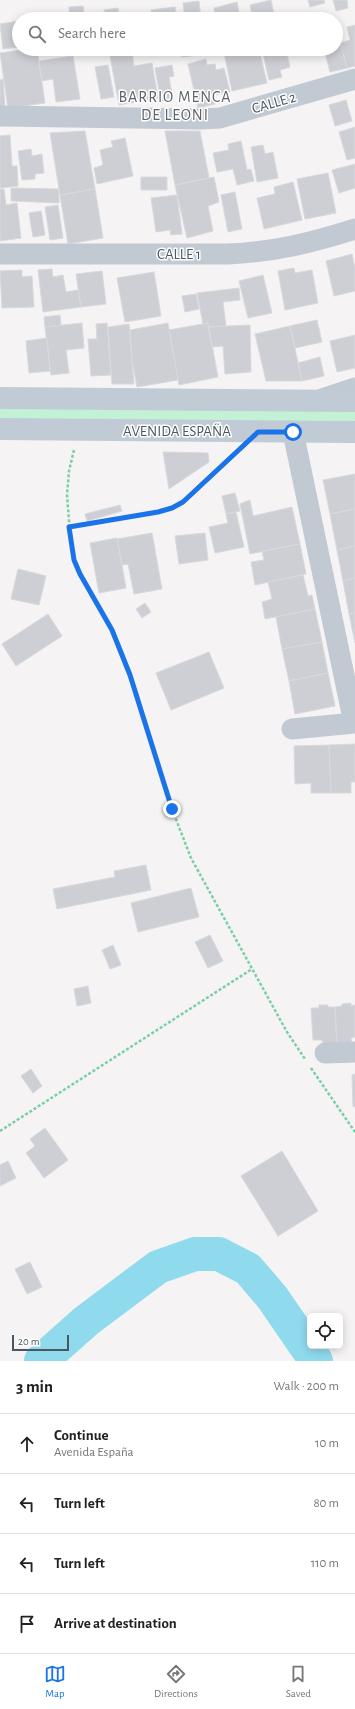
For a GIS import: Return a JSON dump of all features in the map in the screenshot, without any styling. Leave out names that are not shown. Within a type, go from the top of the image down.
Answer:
[{"type":"main road","name":"AVENIDA ESPAÑA","points":[[0,398],[355,401]]},
{"type":"main road","name":"AVENIDA ESPAÑA","points":[[0,429],[355,432]]},
{"type":"street","name":"CALLE 2","points":[[0,116],[220,118],[355,79]]},
{"type":"street","name":"CALLE 1","points":[[0,254],[228,254],[262,252],[317,241],[355,229]]},
{"type":"street","name":"AVENIDA ESPAÑA","points":[[318,400],[355,388]]},
{"type":"street","points":[[292,729],[355,723],[293,432]]},
{"type":"street","points":[[325,1053],[355,1052]]},
{"type":"path","points":[[79,430],[69,471],[67,495],[69,527],[74,560],[80,574],[112,630],[130,675],[172,809],[188,851],[287,1032],[306,1061]]},
{"type":"path","points":[[69,527],[158,512],[172,508],[183,502],[258,432]]},
{"type":"path","points":[[0,1131],[252,969]]},
{"type":"path","points":[[310,1067],[355,1132]]},
{"type":"green space","points":[[0,408],[355,411],[355,422],[0,419]]},
{"type":"building","points":[[271,0],[274,12],[252,12],[250,5]]},
{"type":"building","points":[[308,0],[324,0],[325,3],[310,7]]},
{"type":"building","points":[[333,0],[347,0],[348,8],[336,11]]},
{"type":"building","points":[[199,1],[200,12],[184,12],[183,3]]},
{"type":"building","points":[[237,2],[239,12],[215,12],[214,8]]},
{"type":"building","points":[[83,6],[84,12],[69,12],[69,7]]},
{"type":"building","points":[[175,7],[176,12],[151,12],[151,10]]},
{"type":"building","points":[[118,8],[119,12],[104,12],[104,10]]},
{"type":"building","points":[[12,22],[12,48],[3,49],[0,24]]},
{"type":"building","points":[[355,25],[355,66],[347,68],[343,54],[343,42],[350,40],[347,27]]},
{"type":"building","points":[[12,51],[12,56],[38,56],[45,103],[8,108],[0,53]]},
{"type":"building","points":[[343,52],[347,68],[330,72],[326,56],[343,56]]},
{"type":"building","points":[[73,56],[80,99],[56,102],[53,79],[42,81],[39,61]]},
{"type":"building","points":[[110,56],[133,56],[134,66],[152,63],[158,98],[119,105]]},
{"type":"building","points":[[225,56],[261,56],[267,83],[232,91]]},
{"type":"building","points":[[264,56],[288,56],[290,67],[280,70],[282,77],[269,80]]},
{"type":"building","points":[[206,59],[207,65],[215,64],[216,70],[224,68],[230,92],[214,95],[215,104],[198,108],[188,64]]},
{"type":"building","points":[[108,65],[114,97],[101,99],[95,67]]},
{"type":"building","points":[[172,65],[174,76],[169,77],[173,100],[161,102],[155,68]]},
{"type":"building","points":[[3,79],[5,109],[0,110],[0,80]]},
{"type":"building","points":[[346,100],[352,121],[335,126],[329,105]]},
{"type":"building","points":[[355,127],[355,158],[347,160],[339,132]]},
{"type":"building","points":[[85,131],[95,189],[60,195],[50,133]]},
{"type":"building","points":[[165,131],[200,131],[209,178],[175,185]]},
{"type":"building","points":[[10,135],[12,166],[17,166],[18,186],[0,188],[0,136]]},
{"type":"building","points":[[125,138],[133,176],[97,184],[94,168],[103,165],[100,150],[113,147],[111,141]]},
{"type":"building","points":[[241,141],[247,170],[251,169],[254,181],[237,185],[233,169],[217,172],[213,153],[229,150],[228,144]]},
{"type":"building","points":[[263,145],[265,154],[273,152],[278,178],[257,182],[251,147]]},
{"type":"building","points":[[31,149],[32,156],[42,154],[44,173],[35,174],[35,179],[22,180],[18,151]]},
{"type":"building","points":[[355,164],[355,188],[339,193],[332,170]]},
{"type":"building","points":[[328,173],[336,213],[305,219],[297,179]]},
{"type":"building","points":[[141,177],[167,177],[167,190],[141,190]]},
{"type":"building","points":[[214,177],[219,202],[208,206],[213,231],[187,238],[175,185]]},
{"type":"building","points":[[293,182],[302,220],[264,229],[257,198],[275,194],[274,187]]},
{"type":"building","points":[[11,188],[59,189],[59,203],[11,201]]},
{"type":"building","points":[[0,189],[4,189],[6,205],[17,203],[21,238],[0,241]]},
{"type":"building","points":[[95,189],[103,238],[68,244],[60,195]]},
{"type":"building","points":[[235,192],[242,229],[228,232],[221,195]]},
{"type":"building","points":[[177,195],[182,234],[171,235],[170,230],[156,232],[151,198]]},
{"type":"building","points":[[58,205],[63,238],[50,240],[45,207]]},
{"type":"building","points":[[41,211],[45,235],[33,237],[29,213]]},
{"type":"building","points":[[352,254],[355,268],[355,291],[334,296],[326,261]]},
{"type":"building","points":[[294,268],[295,273],[312,270],[318,303],[285,310],[278,271]]},
{"type":"building","points":[[52,269],[53,277],[63,275],[66,292],[78,290],[81,307],[43,312],[38,270]]},
{"type":"building","points":[[22,270],[22,277],[32,276],[34,307],[2,308],[0,271]]},
{"type":"building","points":[[102,271],[106,304],[81,307],[76,274]]},
{"type":"building","points":[[154,272],[161,316],[125,322],[117,278]]},
{"type":"building","points":[[263,275],[272,313],[248,318],[239,281]]},
{"type":"building","points":[[239,288],[240,300],[223,302],[226,326],[208,327],[208,323],[203,324],[197,293]]},
{"type":"building","points":[[196,294],[199,309],[185,312],[182,296]]},
{"type":"building","points":[[60,315],[61,325],[45,327],[44,317]]},
{"type":"building","points":[[317,320],[322,342],[295,348],[290,326]]},
{"type":"building","points":[[82,323],[84,348],[66,350],[69,373],[51,375],[45,327]]},
{"type":"building","points":[[107,323],[111,375],[91,376],[88,339],[97,339],[96,324]]},
{"type":"building","points":[[168,323],[178,380],[137,387],[132,360],[130,330]]},
{"type":"building","points":[[208,323],[218,377],[179,385],[169,330]]},
{"type":"building","points":[[129,324],[134,384],[112,384],[108,327]]},
{"type":"building","points":[[250,325],[251,372],[225,374],[223,346],[212,347],[208,327]]},
{"type":"building","points":[[290,326],[302,381],[266,381],[255,334]]},
{"type":"building","points":[[355,335],[355,368],[337,372],[330,341]]},
{"type":"building","points":[[47,338],[50,371],[29,373],[26,341]]},
{"type":"building","points":[[320,357],[324,376],[302,381],[298,363]]},
{"type":"building","points":[[163,452],[208,453],[209,462],[169,489]]},
{"type":"building","points":[[355,474],[355,509],[330,514],[323,480]]},
{"type":"building","points":[[235,493],[240,511],[226,514],[222,496]]},
{"type":"building","points":[[250,500],[253,516],[292,507],[300,544],[250,554],[240,504]]},
{"type":"building","points":[[120,505],[122,511],[87,521],[85,514]]},
{"type":"building","points":[[355,509],[355,546],[337,550],[330,514]]},
{"type":"building","points":[[236,512],[244,547],[215,553],[209,527],[228,523],[226,514]]},
{"type":"building","points":[[152,533],[162,589],[134,594],[128,564],[122,565],[117,539]]},
{"type":"building","points":[[205,533],[208,560],[179,564],[175,536]]},
{"type":"building","points":[[117,538],[126,588],[99,593],[90,543]]},
{"type":"building","points":[[300,544],[306,574],[255,585],[251,562],[264,560],[262,551]]},
{"type":"building","points":[[355,546],[355,578],[343,581],[337,550]]},
{"type":"building","points":[[18,569],[46,576],[39,605],[11,599]]},
{"type":"building","points":[[303,575],[308,596],[312,595],[315,609],[265,619],[262,602],[272,599],[268,582]]},
{"type":"building","points":[[355,578],[355,613],[349,614],[343,581]]},
{"type":"building","points":[[145,603],[151,612],[142,618],[136,609]]},
{"type":"building","points":[[315,609],[322,642],[282,649],[276,617]]},
{"type":"building","points":[[355,613],[355,643],[349,614]]},
{"type":"building","points":[[48,614],[62,636],[16,666],[2,644]]},
{"type":"building","points":[[322,642],[328,673],[289,681],[282,649]]},
{"type":"building","points":[[209,652],[224,688],[171,710],[156,673]]},
{"type":"building","points":[[328,673],[335,706],[295,714],[289,681]]},
{"type":"building","points":[[355,744],[355,782],[351,782],[351,793],[331,793],[329,745]]},
{"type":"building","points":[[329,745],[331,793],[311,793],[311,783],[295,784],[294,746]]},
{"type":"building","points":[[146,865],[151,890],[57,909],[53,889],[115,877],[114,871]]},
{"type":"building","points":[[191,888],[199,917],[138,932],[131,903]]},
{"type":"building","points":[[210,935],[223,961],[208,968],[195,942]]},
{"type":"building","points":[[113,945],[121,965],[110,969],[102,950]]},
{"type":"building","points":[[88,986],[91,1003],[77,1006],[74,989]]},
{"type":"building","points":[[351,1003],[351,1006],[355,1005],[355,1037],[351,1038],[352,1045],[337,1046],[335,1007],[342,1006],[342,1004]]},
{"type":"building","points":[[319,1005],[335,1007],[337,1046],[323,1046],[322,1040],[313,1040],[311,1008],[319,1008]]},
{"type":"building","points":[[31,1069],[42,1086],[33,1093],[21,1076]]},
{"type":"building","points":[[355,1074],[355,1106],[353,1107],[352,1075]]},
{"type":"building","points":[[45,1128],[68,1160],[44,1178],[26,1153],[35,1146],[30,1139]]},
{"type":"building","points":[[282,1151],[318,1211],[278,1236],[241,1176]]},
{"type":"building","points":[[8,1161],[16,1178],[0,1186],[0,1165]]},
{"type":"building","points":[[30,1262],[42,1287],[27,1294],[15,1269]]},
{"type":"waterway","points":[[41,1361],[86,1321],[158,1267],[195,1254],[219,1254],[248,1269],[272,1297],[316,1361]]},
{"type":"district","name":"BARRIO MENCA DE LEONI","points":[[175,106]]},
{"type":"route","points":[[172,809],[130,675],[112,630],[100,607],[86,586],[74,560],[69,527],[158,512],[172,508],[183,502],[258,432],[293,432]]}]
